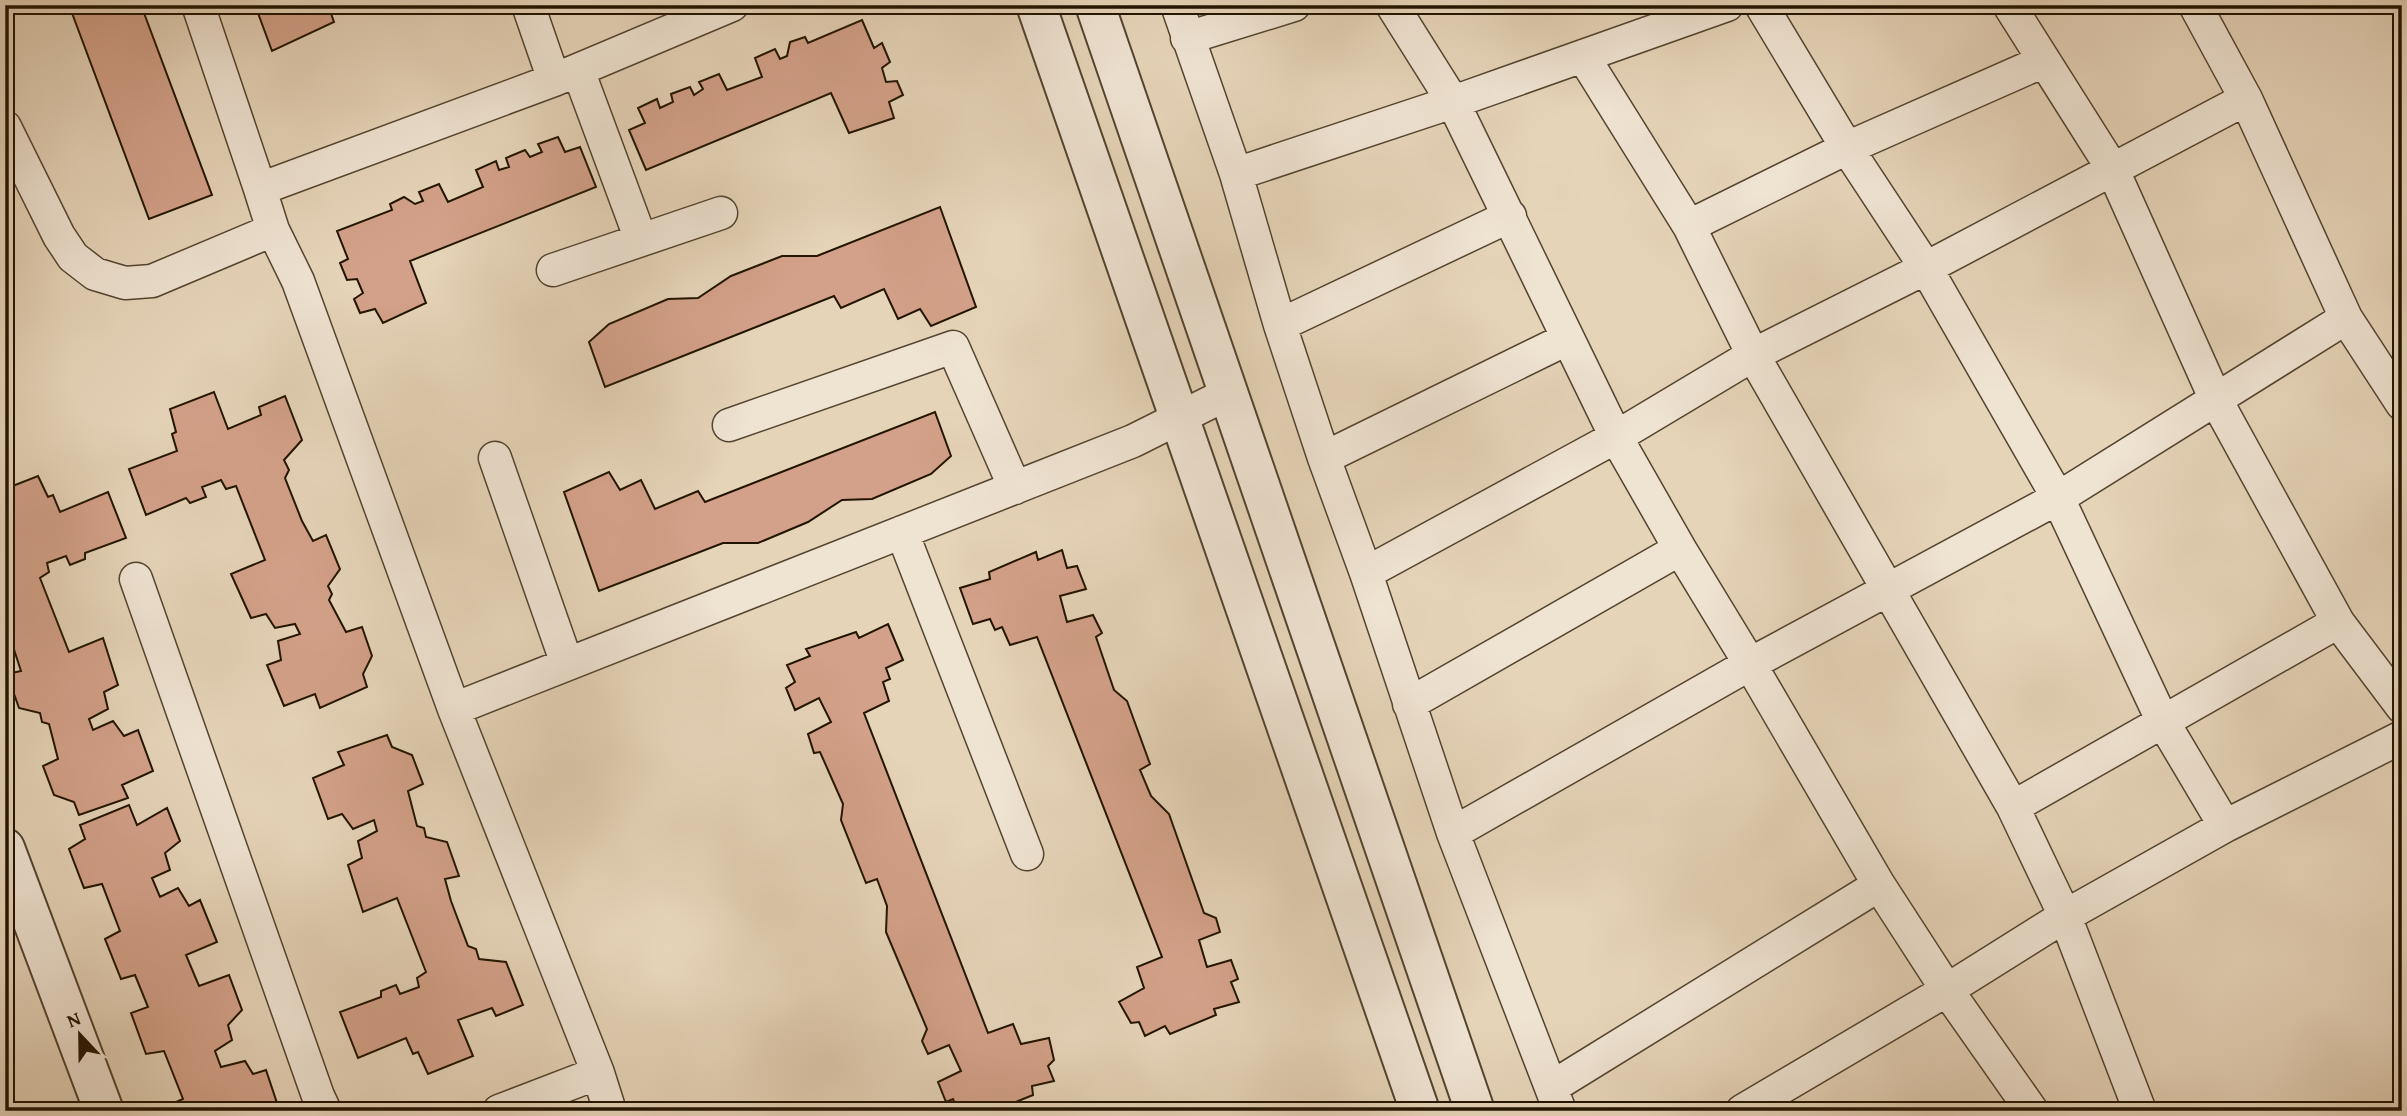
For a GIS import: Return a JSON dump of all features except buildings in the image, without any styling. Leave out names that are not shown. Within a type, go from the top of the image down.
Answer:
[{"type":"street","points":[[198,5],[273,230],[298,281],[454,709],[598,1073],[610,1111]]},
{"type":"street","points":[[528,5],[566,75],[641,240]]},
{"type":"street","points":[[260,189],[566,75],[732,5]]},
{"type":"street","points":[[1036,5],[1420,1111]]},
{"type":"street","points":[[1094,5],[1475,1111]]},
{"type":"street","points":[[1177,5],[1236,174],[1280,325],[1324,458],[1366,573],[1452,833],[1556,1099],[1879,885]]},
{"type":"street","points":[[1187,38],[1294,5]]},
{"type":"street","points":[[1392,5],[1453,102],[1616,437],[1680,550],[1879,885],[1947,990],[2032,1111]]},
{"type":"street","points":[[1236,174],[1583,56],[1669,14],[1727,5]]},
{"type":"street","points":[[1761,5],[1847,148],[1926,268],[2058,498],[2162,720],[2225,825]]},
{"type":"street","points":[[2009,5],[2112,168],[2216,400],[2338,622],[2402,707]]},
{"type":"street","points":[[2195,5],[2246,99],[2346,317],[2402,404]]},
{"type":"street","points":[[1583,56],[1689,226],[1753,355],[2013,807],[2065,916],[2140,1111]]},
{"type":"street","points":[[1689,226],[1847,148],[2044,61]]},
{"type":"street","points":[[1366,573],[1616,437],[1753,355],[1926,268],[2246,99]]},
{"type":"street","points":[[5,127],[59,236],[73,257],[95,274],[125,283],[152,281],[273,230]]},
{"type":"street","points":[[553,270],[721,214]]},
{"type":"street","points":[[1280,325],[1510,216]]},
{"type":"street","points":[[1452,833],[1750,664],[2058,498],[2346,317]]},
{"type":"street","points":[[1324,458],[1567,339]]},
{"type":"street","points":[[729,425],[953,346],[1015,488]]},
{"type":"street","points":[[454,709],[1133,441],[1227,394]]},
{"type":"street","points":[[495,458],[568,664]]},
{"type":"street","points":[[902,532],[1027,854]]},
{"type":"street","points":[[1409,704],[1680,550]]},
{"type":"street","points":[[136,579],[325,1111]]},
{"type":"street","points":[[2013,807],[2338,622]]},
{"type":"street","points":[[1742,1111],[1947,990],[2065,916],[2225,825],[2402,737]]},
{"type":"street","points":[[5,848],[104,1111]]},
{"type":"street","points":[[499,1111],[598,1073]]}]
